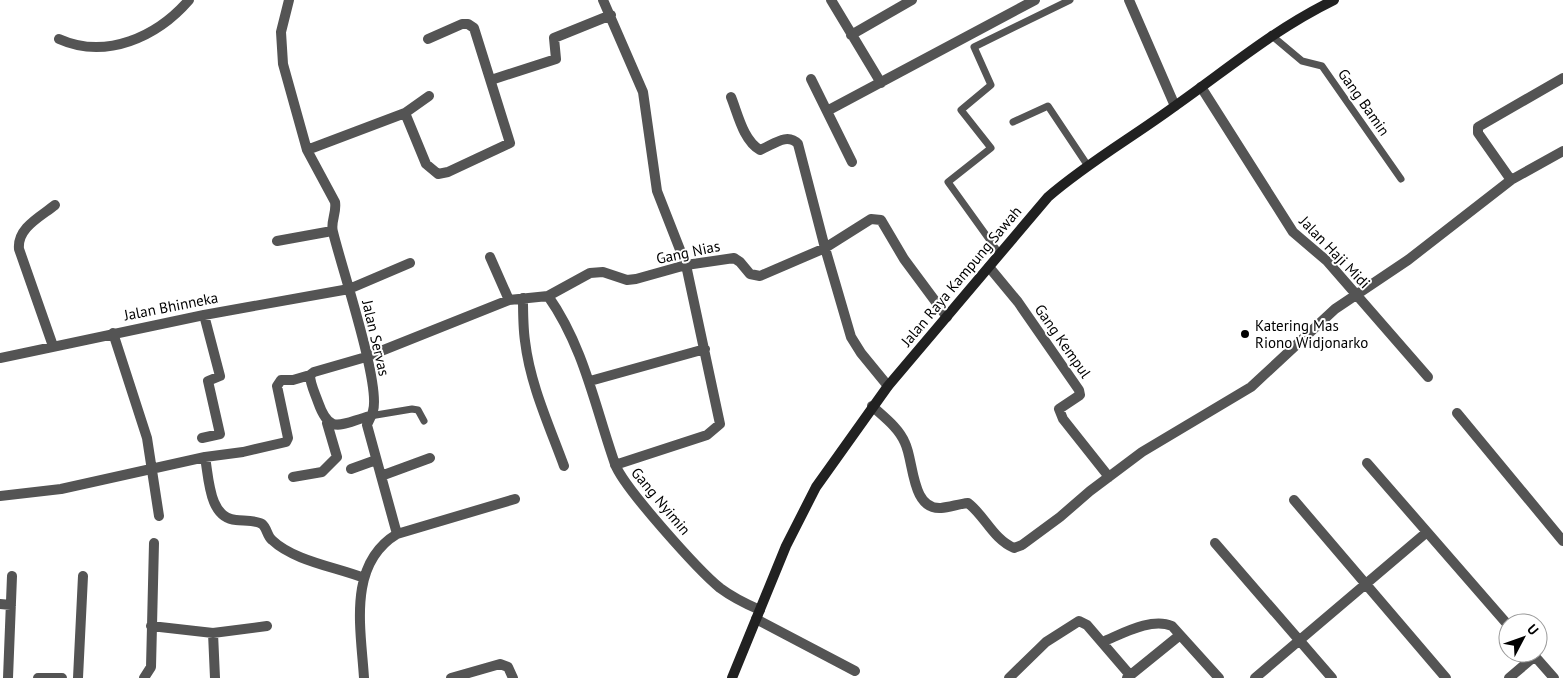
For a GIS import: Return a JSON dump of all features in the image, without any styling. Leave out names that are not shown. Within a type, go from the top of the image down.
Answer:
[{"type":"street","points":[[59,39],[85,48],[127,42],[139,38],[161,25],[189,0]]},
{"type":"street","name":"Jalan Servas","points":[[289,0],[281,32],[283,64],[307,150],[335,202],[336,208],[332,231],[366,357],[374,401],[373,411],[367,425],[397,534]]},
{"type":"street","points":[[603,0],[643,92],[657,191],[686,265],[706,349],[720,424],[707,435],[615,465]]},
{"type":"street","points":[[831,0],[882,83]]},
{"type":"street","points":[[852,34],[912,0]]},
{"type":"street","points":[[828,111],[1035,0]]},
{"type":"street","points":[[1129,0],[1175,106]]},
{"type":"street","name":"Jalan Raya Kampung Sawah","points":[[732,678],[786,546],[816,486],[888,386],[1048,197],[1088,166],[1175,106],[1271,35],[1334,0]]},
{"type":"street","points":[[491,80],[556,59],[554,38],[611,15]]},
{"type":"street","points":[[405,113],[426,164],[438,174],[448,172],[510,143],[474,28],[468,24],[462,24],[428,39]]},
{"type":"street","points":[[810,78],[852,162]]},
{"type":"street","points":[[1511,180],[1478,133],[1478,128],[1563,78]]},
{"type":"street","name":"Jalan Haji Midi","points":[[1201,87],[1293,232],[1327,261],[1428,377]]},
{"type":"street","points":[[307,150],[405,113],[429,96]]},
{"type":"street","points":[[731,97],[744,130],[753,146],[760,150],[786,138],[793,139],[798,144],[804,159],[825,248],[851,337],[861,353],[888,386]]},
{"type":"street","points":[[872,406],[894,426],[905,442],[911,458],[915,485],[924,502],[939,508],[968,503],[1006,544],[1014,548],[1022,545],[1060,517],[1142,452],[1251,387],[1335,309],[1408,260],[1511,180],[1563,151]]},
{"type":"street","points":[[53,346],[19,249],[18,239],[23,230],[55,205]]},
{"type":"street","points":[[825,248],[871,219],[882,220],[904,259],[947,317]]},
{"type":"street","points":[[277,241],[332,231]]},
{"type":"street","name":"Gang Nias","points":[[548,296],[590,274],[604,272],[627,280],[636,279],[686,265],[734,258],[750,274],[760,276],[825,248]]},
{"type":"street","points":[[490,257],[509,300]]},
{"type":"street","name":"Jalan Bhinneka","points":[[0,358],[204,315],[349,289],[410,263]]},
{"type":"street","name":"Gang Kempul","points":[[989,267],[1018,302],[1079,390],[1080,395],[1059,409],[1063,418],[1109,477]]},
{"type":"street","points":[[0,496],[61,490],[205,457],[243,452],[286,442],[288,438],[277,386],[281,380],[293,380],[366,357],[509,300],[548,296]]},
{"type":"street","name":"Gang Nyimin","points":[[548,296],[567,328],[590,381],[620,477],[710,578],[758,615],[855,671]]},
{"type":"street","points":[[523,298],[524,340],[530,368],[538,397],[564,466]]},
{"type":"street","points":[[202,438],[220,434],[208,381],[220,376],[204,315]]},
{"type":"street","points":[[113,333],[147,438],[159,516]]},
{"type":"street","points":[[590,381],[706,349]]},
{"type":"street","points":[[293,477],[322,472],[337,457],[310,375]]},
{"type":"street","points":[[1457,413],[1563,541]]},
{"type":"street","points":[[327,423],[334,425],[370,416]]},
{"type":"street","points":[[205,457],[215,505],[219,513],[226,519],[260,522],[272,541],[309,561],[364,578]]},
{"type":"street","points":[[381,476],[430,458]]},
{"type":"street","points":[[352,469],[376,460]]},
{"type":"street","points":[[1367,463],[1498,614]]},
{"type":"street","points":[[364,678],[360,606],[364,578],[369,563],[378,550],[397,534],[515,499]]},
{"type":"street","points":[[1294,500],[1446,678]]},
{"type":"street","points":[[1255,678],[1427,532]]},
{"type":"street","points":[[144,678],[151,667],[154,543]]},
{"type":"street","points":[[1215,544],[1332,678]]},
{"type":"street","points":[[8,678],[12,576]]},
{"type":"street","points":[[78,678],[83,576]]},
{"type":"street","points":[[0,604],[11,604]]},
{"type":"street","points":[[1009,678],[1046,642],[1076,622],[1083,622],[1087,625],[1128,676],[1180,635]]},
{"type":"street","points":[[1102,642],[1156,623],[1164,623],[1172,626],[1219,678]]},
{"type":"street","points":[[151,626],[213,633],[267,626]]},
{"type":"street","points":[[213,633],[215,678]]},
{"type":"street","points":[[1509,678],[1525,663]]},
{"type":"street","points":[[1542,663],[1554,678]]},
{"type":"street","points":[[451,678],[500,664],[508,667],[513,678]]},
{"type":"street","points":[[38,678],[62,678]]},
{"type":"lane","points":[[999,253],[948,182],[992,148],[961,110],[992,85],[974,47],[1070,0]]},
{"type":"lane","name":"Gang Bamin","points":[[1271,35],[1302,61],[1322,66],[1400,179]]},
{"type":"lane","points":[[1013,122],[1048,106],[1088,166]]},
{"type":"lane","points":[[370,416],[412,409],[418,410],[424,421]]},
{"type":"place","name":"Katering Mas Riono Widjonarko","points":[[1245,334]]}]
